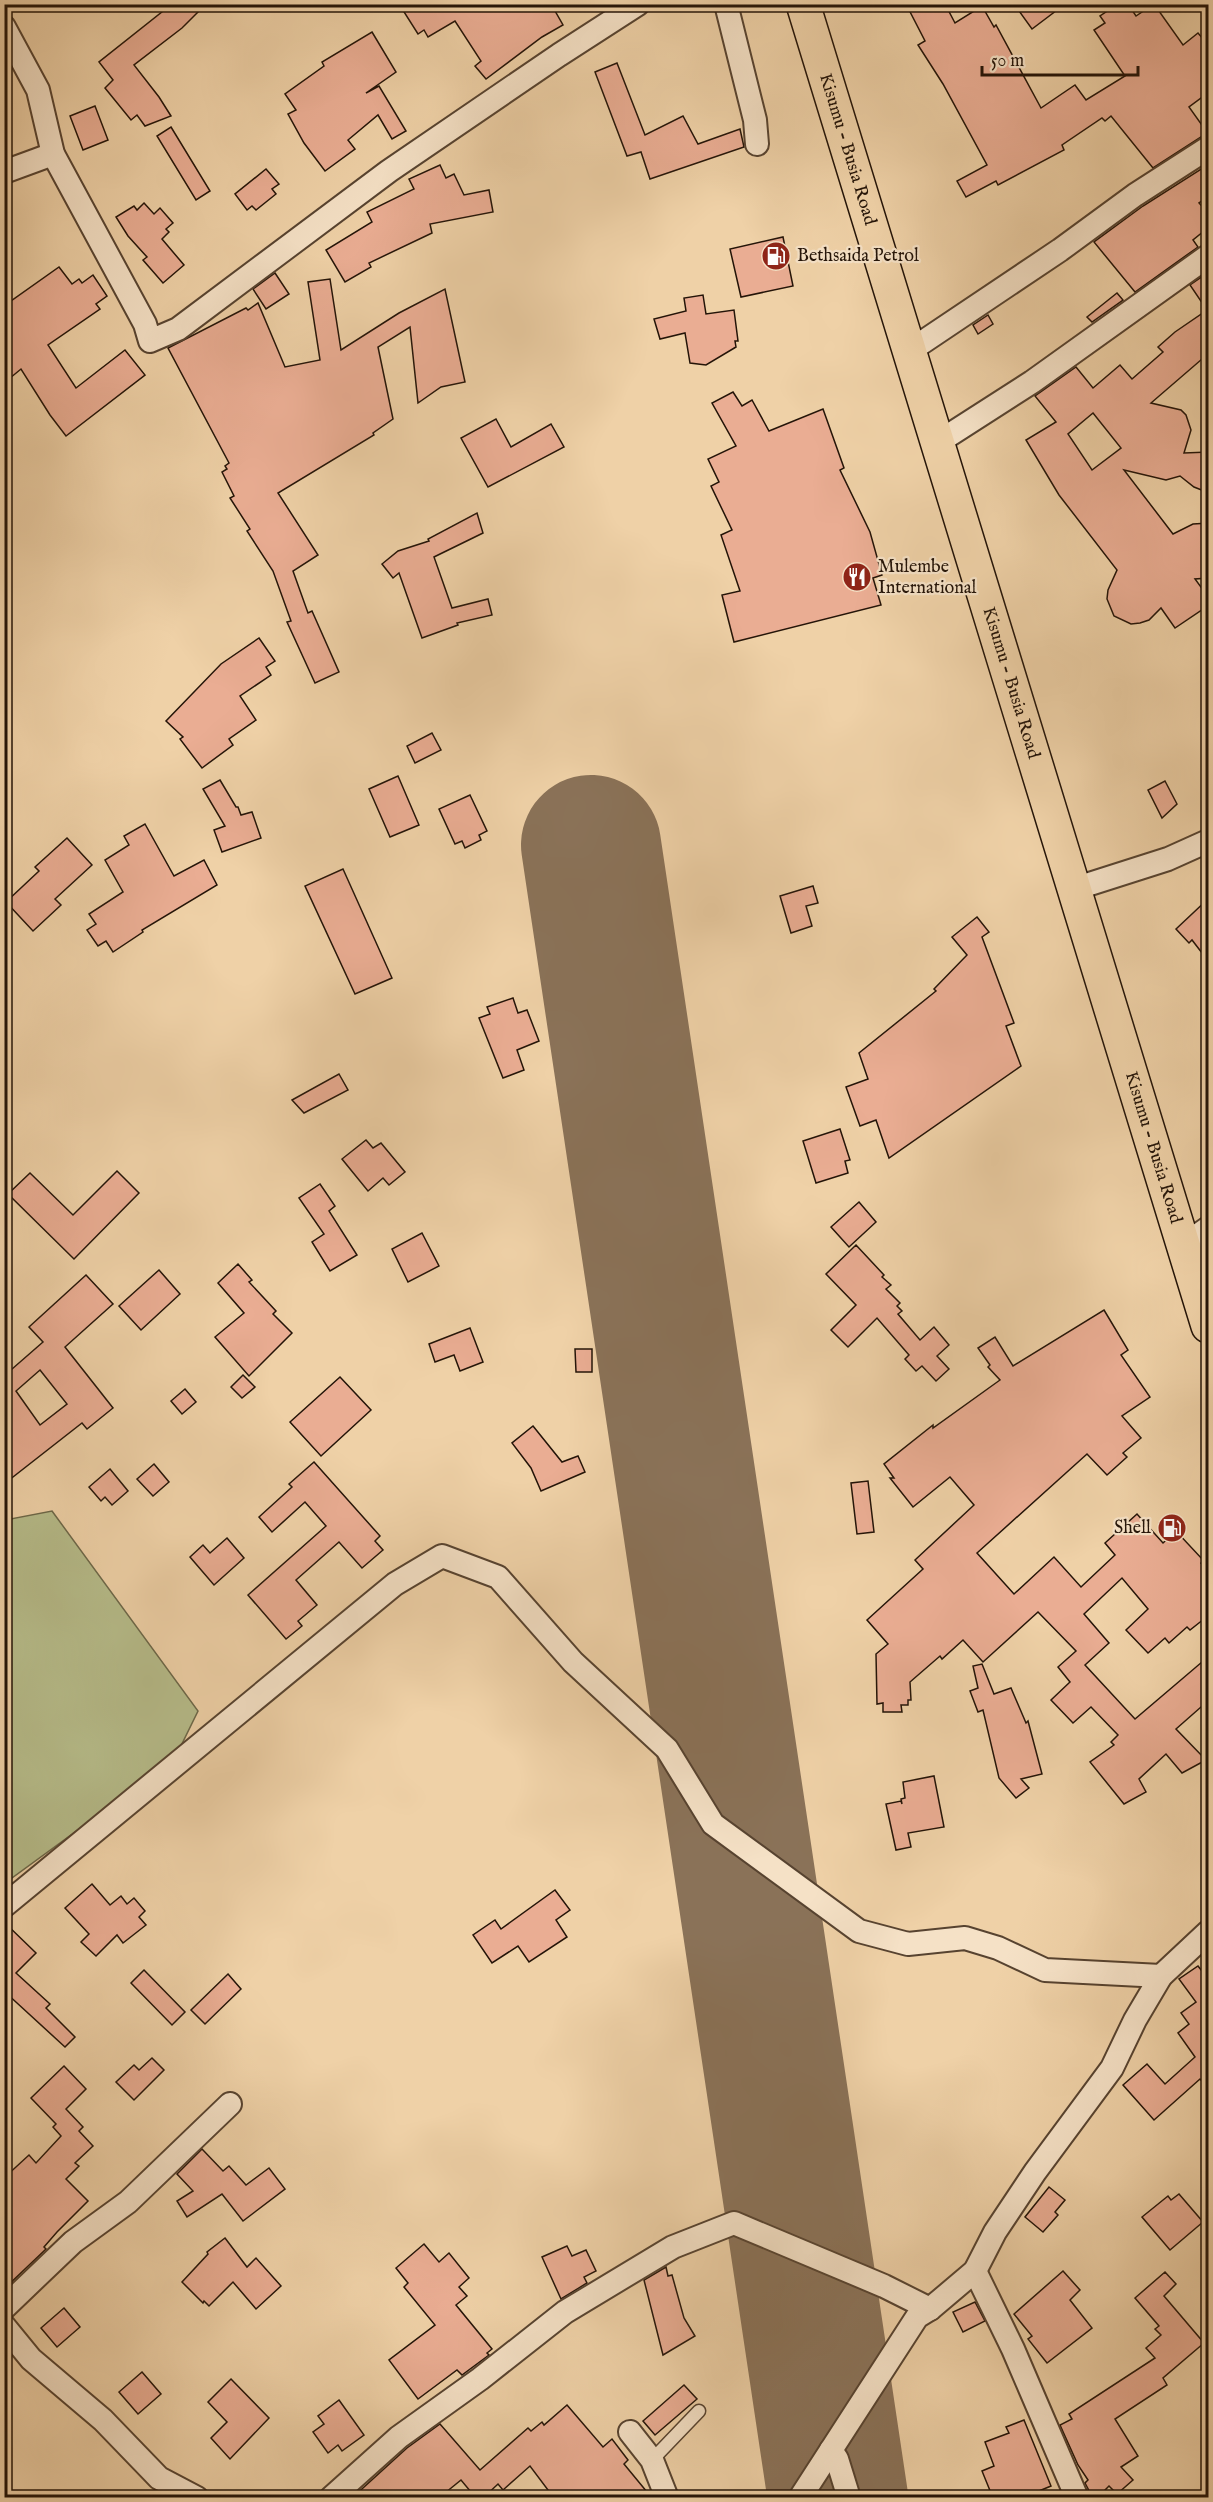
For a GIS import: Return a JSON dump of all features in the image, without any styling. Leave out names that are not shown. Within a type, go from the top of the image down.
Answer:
[{"type":"highway","name":"Kisumu - Busia Road","points":[[803,4],[1074,889],[1196,1237],[1209,1326]]},
{"type":"street","points":[[4,27],[38,90],[53,154],[145,324],[150,341],[178,328],[389,171],[638,4]]},
{"type":"street","points":[[726,4],[755,120],[758,144]]},
{"type":"street","points":[[908,351],[1060,250],[1135,195],[1209,148]]},
{"type":"street","points":[[4,172],[53,154]]},
{"type":"street","points":[[936,443],[1032,382],[1209,256]]},
{"type":"street","points":[[1074,889],[1168,859],[1209,841]]},
{"type":"street","points":[[4,1906],[395,1584],[442,1556],[498,1577],[573,1662],[667,1749],[713,1824],[859,1931],[908,1944],[965,1938],[998,1948],[1044,1970],[1161,1976]]},
{"type":"street","points":[[800,2498],[917,2317],[930,2309],[975,2271],[1001,2222],[1112,2068],[1135,2020],[1161,1976],[1209,1932]]},
{"type":"street","points":[[4,2308],[73,2242],[128,2202],[230,2104]]},
{"type":"street","points":[[331,2498],[399,2437],[480,2379],[565,2312],[673,2247],[734,2223],[884,2286],[930,2309]]},
{"type":"street","points":[[975,2271],[1077,2498]]},
{"type":"street","points":[[4,2326],[31,2359],[103,2421],[159,2478],[197,2498]]},
{"type":"street","points":[[630,2432],[652,2460],[667,2498]]},
{"type":"street","points":[[831,2450],[837,2459],[849,2498]]},
{"type":"lane","points":[[652,2460],[699,2411]]},
{"type":"green space","points":[[52,1511],[198,1711],[174,1760],[5,1883],[5,1520]]},
{"type":"building","points":[[172,4],[206,4],[182,28],[134,65],[171,116],[145,126],[137,115],[131,120],[105,88],[113,80],[99,62]]},
{"type":"building","points":[[399,4],[551,4],[563,25],[542,37],[486,79],[475,66],[481,61],[455,21],[428,37],[424,30],[418,34]]},
{"type":"building","points":[[906,4],[945,4],[955,23],[982,6],[994,27],[996,25],[1041,108],[1075,85],[1086,100],[1125,76],[1094,30],[1105,23],[1100,16],[1118,4],[1128,4],[1136,16],[1154,4],[1183,45],[1198,33],[1209,46],[1209,92],[1189,107],[1209,135],[1201,137],[1153,168],[1111,116],[1105,121],[1102,118],[1062,145],[1064,150],[998,185],[996,181],[966,197],[957,181],[987,165],[943,84],[918,45],[925,41]]},
{"type":"building","points":[[1014,4],[1065,4],[1032,29]]},
{"type":"building","points":[[372,32],[396,72],[366,93],[379,86],[406,131],[392,139],[378,115],[348,140],[355,149],[325,171],[304,143],[288,114],[296,110],[285,94],[324,66],[322,62]]},
{"type":"building","points":[[617,63],[645,135],[683,116],[698,144],[740,129],[744,147],[650,179],[641,152],[627,156],[595,72]]},
{"type":"building","points":[[95,106],[108,140],[83,150],[70,116]]},
{"type":"building","points":[[171,127],[210,191],[196,200],[157,136]]},
{"type":"building","points":[[1209,164],[1209,196],[1199,203],[1209,214],[1209,227],[1193,240],[1198,247],[1135,292],[1094,242],[1143,206]]},
{"type":"building","points":[[440,165],[446,178],[454,174],[464,195],[489,190],[493,212],[430,224],[432,233],[369,263],[371,267],[345,282],[326,250],[372,222],[367,212],[414,189],[409,179]]},
{"type":"building","points":[[266,169],[279,184],[272,189],[276,194],[256,210],[252,206],[247,210],[235,194]]},
{"type":"building","points":[[144,203],[154,214],[160,208],[173,223],[166,229],[169,232],[162,239],[184,265],[163,283],[143,260],[147,257],[128,236],[116,217],[134,206],[137,210]]},
{"type":"building","points":[[783,237],[793,286],[741,297],[730,249]]},
{"type":"building","points":[[59,267],[72,284],[79,279],[82,283],[93,275],[107,296],[96,304],[100,309],[48,345],[76,388],[125,350],[145,375],[66,436],[21,369],[4,383],[4,306]]},
{"type":"building","points":[[1209,272],[1209,353],[1151,403],[1181,410],[1186,415],[1191,430],[1184,453],[1209,452],[1209,493],[1194,487],[1180,476],[1166,480],[1124,470],[1173,534],[1193,524],[1209,523],[1209,578],[1195,579],[1209,598],[1209,605],[1175,628],[1161,608],[1149,620],[1131,624],[1114,616],[1107,599],[1108,590],[1117,570],[1059,495],[1026,440],[1056,422],[1035,396],[1076,367],[1093,388],[1120,365],[1132,379],[1163,352],[1158,347],[1207,310],[1190,285]],"holes":[[[1093,413],[1121,448],[1092,470],[1068,434]]]},
{"type":"building","points":[[275,273],[289,294],[266,309],[253,289]]},
{"type":"building","points":[[330,279],[341,350],[399,313],[445,289],[465,382],[441,387],[418,403],[410,327],[378,347],[393,419],[373,433],[374,435],[278,493],[318,555],[293,571],[308,613],[312,611],[339,672],[315,683],[287,622],[291,621],[273,571],[247,531],[250,529],[230,498],[234,496],[222,472],[227,469],[225,466],[229,463],[168,348],[258,303],[285,367],[320,360],[308,282]]},
{"type":"building","points":[[1117,293],[1123,300],[1092,322],[1087,317]]},
{"type":"building","points":[[703,295],[706,314],[734,310],[738,341],[735,341],[736,347],[706,365],[690,363],[685,333],[660,339],[654,319],[686,311],[684,298]]},
{"type":"building","points":[[988,315],[993,324],[978,334],[973,325]]},
{"type":"building","points":[[733,392],[742,406],[752,400],[769,431],[823,409],[844,468],[840,470],[870,532],[882,575],[873,578],[881,605],[734,642],[722,595],[740,591],[721,535],[732,530],[711,486],[719,482],[708,459],[736,446],[712,403]]},
{"type":"building","points":[[496,419],[511,447],[551,424],[564,447],[488,487],[461,438]]},
{"type":"building","points":[[477,513],[483,533],[434,557],[452,608],[488,599],[492,615],[457,623],[458,625],[422,638],[399,573],[393,578],[382,564],[398,551],[429,541],[428,539]]},
{"type":"building","points":[[259,638],[275,661],[266,667],[271,675],[240,696],[256,720],[229,739],[233,745],[202,768],[180,739],[183,737],[166,721],[221,664]]},
{"type":"building","points":[[432,733],[441,750],[415,763],[407,746]]},
{"type":"building","points":[[398,776],[419,825],[390,837],[369,789]]},
{"type":"building","points":[[220,780],[241,815],[252,812],[261,838],[222,852],[214,830],[225,826],[203,789]]},
{"type":"building","points":[[1165,781],[1177,804],[1162,818],[1148,790]]},
{"type":"building","points":[[470,795],[487,831],[479,835],[481,840],[465,848],[462,841],[455,844],[439,809]]},
{"type":"building","points":[[145,824],[174,876],[204,860],[217,885],[142,930],[143,932],[113,952],[106,941],[98,946],[87,930],[96,924],[89,914],[123,892],[105,860],[129,845],[124,836]]},
{"type":"building","points":[[67,838],[92,865],[55,899],[61,905],[33,931],[6,902],[39,871],[35,867]]},
{"type":"building","points":[[343,869],[392,978],[355,994],[305,886]]},
{"type":"building","points":[[813,886],[818,903],[806,906],[812,926],[791,933],[780,896]]},
{"type":"building","points":[[1209,898],[1209,962],[1192,940],[1189,943],[1176,929]]},
{"type":"building","points":[[977,917],[989,932],[982,937],[1014,1023],[1006,1026],[1021,1066],[889,1158],[876,1120],[860,1126],[846,1087],[868,1079],[859,1053],[936,991],[934,989],[967,955],[952,937]]},
{"type":"building","points":[[513,998],[518,1013],[527,1010],[539,1041],[517,1050],[524,1070],[503,1078],[479,1018],[490,1014],[487,1007]]},
{"type":"building","points":[[339,1074],[348,1090],[304,1113],[292,1100]]},
{"type":"building","points":[[840,1129],[850,1160],[845,1161],[848,1173],[816,1183],[803,1141]]},
{"type":"building","points":[[366,1140],[373,1148],[381,1143],[405,1172],[389,1185],[383,1178],[368,1191],[342,1159]]},
{"type":"building","points":[[117,1171],[139,1193],[74,1259],[8,1194],[30,1173],[73,1215]]},
{"type":"building","points":[[320,1184],[335,1206],[329,1211],[357,1255],[330,1271],[312,1242],[324,1234],[299,1198]]},
{"type":"building","points":[[859,1202],[876,1222],[849,1247],[831,1227]]},
{"type":"building","points":[[422,1233],[439,1266],[408,1282],[392,1249]]},
{"type":"building","points":[[856,1245],[891,1285],[886,1289],[900,1303],[897,1306],[902,1311],[898,1314],[920,1340],[934,1327],[949,1345],[937,1356],[949,1369],[936,1381],[922,1366],[916,1371],[905,1359],[909,1355],[877,1318],[848,1347],[831,1330],[856,1305],[826,1274]]},
{"type":"building","points":[[238,1264],[252,1280],[249,1282],[276,1311],[273,1314],[292,1333],[249,1376],[215,1337],[244,1313],[218,1283]]},
{"type":"building","points":[[159,1270],[180,1294],[141,1330],[119,1306]]},
{"type":"building","points":[[86,1275],[113,1304],[65,1347],[113,1408],[87,1429],[82,1423],[4,1484],[4,1376],[43,1342],[29,1327]],"holes":[[[40,1370],[67,1404],[40,1425],[16,1391]]]},
{"type":"building","points":[[1104,1310],[1128,1350],[1121,1355],[1150,1397],[1122,1416],[1141,1438],[1123,1453],[1127,1457],[1107,1475],[1087,1454],[977,1553],[1014,1594],[1054,1557],[1081,1587],[1115,1555],[1105,1543],[1137,1514],[1163,1543],[1176,1531],[1204,1561],[1201,1563],[1209,1571],[1209,1615],[1190,1630],[1187,1627],[1169,1643],[1165,1638],[1148,1653],[1126,1630],[1148,1609],[1122,1578],[1084,1614],[1109,1643],[1085,1665],[1135,1719],[1209,1656],[1209,1700],[1176,1729],[1206,1760],[1182,1773],[1166,1754],[1139,1779],[1146,1792],[1124,1804],[1090,1762],[1114,1745],[1111,1742],[1118,1735],[1091,1707],[1073,1723],[1051,1700],[1070,1682],[1058,1667],[1076,1651],[1038,1612],[983,1662],[963,1640],[942,1659],[940,1656],[910,1682],[911,1700],[908,1700],[908,1705],[901,1705],[902,1712],[883,1712],[883,1703],[877,1704],[876,1654],[888,1644],[867,1620],[923,1569],[915,1560],[974,1505],[950,1477],[913,1507],[890,1478],[894,1478],[884,1464],[933,1425],[933,1428],[1000,1380],[988,1367],[990,1365],[978,1348],[995,1337],[1013,1366]]},
{"type":"building","points":[[470,1328],[483,1362],[460,1371],[454,1355],[435,1362],[429,1344]]},
{"type":"building","points":[[575,1349],[592,1349],[592,1372],[576,1372]]},
{"type":"building","points":[[243,1375],[255,1387],[242,1398],[231,1387]]},
{"type":"building","points":[[340,1377],[371,1410],[321,1456],[290,1422]]},
{"type":"building","points":[[185,1389],[196,1402],[182,1414],[171,1401]]},
{"type":"building","points":[[533,1426],[562,1462],[578,1456],[585,1472],[541,1491],[531,1468],[512,1443]]},
{"type":"building","points":[[314,1462],[380,1536],[375,1541],[383,1550],[362,1568],[339,1542],[296,1580],[317,1605],[298,1621],[302,1626],[286,1639],[248,1595],[326,1526],[305,1502],[272,1532],[259,1517],[292,1487],[289,1484]]},
{"type":"building","points":[[154,1464],[169,1482],[153,1496],[137,1479]]},
{"type":"building","points":[[110,1469],[128,1491],[112,1505],[105,1497],[101,1501],[89,1487]]},
{"type":"building","points":[[868,1481],[874,1532],[857,1534],[851,1483]]},
{"type":"building","points":[[227,1538],[244,1558],[214,1585],[190,1557],[203,1545],[210,1553]]},
{"type":"building","points":[[982,1664],[994,1694],[1011,1688],[1026,1723],[1028,1721],[1042,1774],[1021,1779],[1029,1788],[1016,1798],[999,1778],[983,1710],[978,1712],[970,1691],[978,1688],[973,1666]]},
{"type":"building","points":[[934,1776],[944,1827],[908,1833],[911,1847],[896,1850],[886,1804],[901,1801],[902,1804],[901,1799],[905,1798],[903,1782]]},
{"type":"building","points":[[92,1884],[110,1905],[121,1896],[127,1904],[134,1898],[145,1911],[139,1917],[146,1925],[123,1943],[117,1935],[96,1956],[81,1942],[89,1934],[65,1908]]},
{"type":"building","points":[[555,1890],[570,1910],[556,1920],[567,1937],[529,1962],[518,1946],[492,1963],[473,1935],[495,1920],[501,1929]]},
{"type":"building","points":[[4,1922],[36,1953],[16,1973],[50,2004],[46,2008],[75,2037],[65,2047],[5,1992]]},
{"type":"building","points":[[1198,1966],[1209,1980],[1209,2089],[1200,2079],[1154,2120],[1123,2085],[1147,2064],[1165,2084],[1195,2057],[1178,2033],[1189,2024],[1181,2013],[1196,2002],[1179,1979]]},
{"type":"building","points":[[144,1970],[185,2012],[172,2025],[131,1983]]},
{"type":"building","points":[[228,1974],[241,1989],[205,2024],[191,2010]]},
{"type":"building","points":[[152,2058],[164,2070],[134,2100],[116,2082],[134,2065],[139,2070]]},
{"type":"building","points":[[64,2066],[86,2089],[66,2109],[83,2127],[79,2131],[93,2146],[75,2163],[79,2166],[66,2179],[88,2201],[57,2232],[44,2247],[46,2249],[4,2289],[4,2178],[29,2155],[36,2163],[61,2136],[53,2127],[56,2124],[31,2098]]},
{"type":"building","points":[[202,2149],[223,2171],[229,2166],[246,2185],[269,2168],[285,2189],[243,2221],[222,2194],[187,2217],[177,2201],[193,2191],[177,2174]]},
{"type":"building","points":[[1049,2187],[1065,2200],[1055,2212],[1058,2215],[1043,2232],[1025,2217]]},
{"type":"building","points":[[1179,2194],[1203,2222],[1170,2250],[1142,2217],[1168,2196],[1171,2200]]},
{"type":"building","points":[[225,2238],[247,2267],[256,2258],[281,2286],[256,2309],[233,2282],[209,2306],[182,2282],[208,2254],[207,2252]]},
{"type":"building","points":[[424,2244],[439,2262],[449,2253],[469,2278],[459,2287],[467,2296],[456,2305],[492,2349],[487,2353],[489,2355],[462,2375],[457,2370],[418,2399],[389,2360],[435,2325],[404,2287],[408,2283],[396,2268]]},
{"type":"building","points":[[567,2246],[572,2256],[586,2250],[596,2271],[584,2277],[587,2283],[561,2299],[542,2257]]},
{"type":"building","points":[[666,2267],[668,2276],[672,2275],[684,2318],[695,2336],[663,2355],[644,2280]]},
{"type":"building","points":[[1063,2271],[1080,2290],[1070,2300],[1092,2328],[1047,2363],[1028,2339],[1032,2336],[1014,2314]]},
{"type":"building","points":[[1165,2272],[1176,2284],[1164,2296],[1204,2343],[1163,2378],[1167,2385],[1115,2419],[1138,2456],[1121,2467],[1133,2480],[1117,2494],[1109,2486],[1097,2498],[1093,2498],[1085,2483],[1088,2480],[1078,2465],[1060,2425],[1072,2419],[1069,2414],[1155,2358],[1146,2348],[1161,2335],[1155,2329],[1159,2326],[1135,2298]]},
{"type":"building","points":[[975,2302],[985,2321],[963,2332],[953,2312]]},
{"type":"building","points":[[64,2308],[80,2327],[57,2347],[41,2328]]},
{"type":"building","points":[[142,2372],[161,2394],[138,2414],[119,2392]]},
{"type":"building","points":[[231,2379],[269,2418],[230,2459],[211,2438],[227,2422],[208,2402]]},
{"type":"building","points":[[684,2385],[697,2399],[655,2435],[643,2421]]},
{"type":"building","points":[[339,2400],[364,2435],[342,2451],[338,2445],[328,2453],[313,2432],[324,2424],[318,2416]]},
{"type":"building","points":[[567,2405],[603,2447],[612,2439],[628,2460],[624,2464],[652,2498],[554,2498],[530,2466],[503,2490],[498,2484],[483,2498],[476,2498],[461,2480],[440,2497],[352,2498],[407,2448],[440,2424],[480,2470],[528,2428],[531,2431],[542,2422],[544,2425]]},
{"type":"building","points":[[1024,2420],[1051,2486],[1022,2498],[993,2498],[982,2471],[994,2466],[985,2442],[1009,2433],[1006,2427]]},
{"type":"runway","points":[[591,845],[838,2498]]},
{"type":"place","name":"Bethsaida Petrol","points":[[776,256]]},
{"type":"place","name":"Mulembe International","points":[[857,577]]},
{"type":"place","name":"Shell","points":[[1172,1528]]}]
